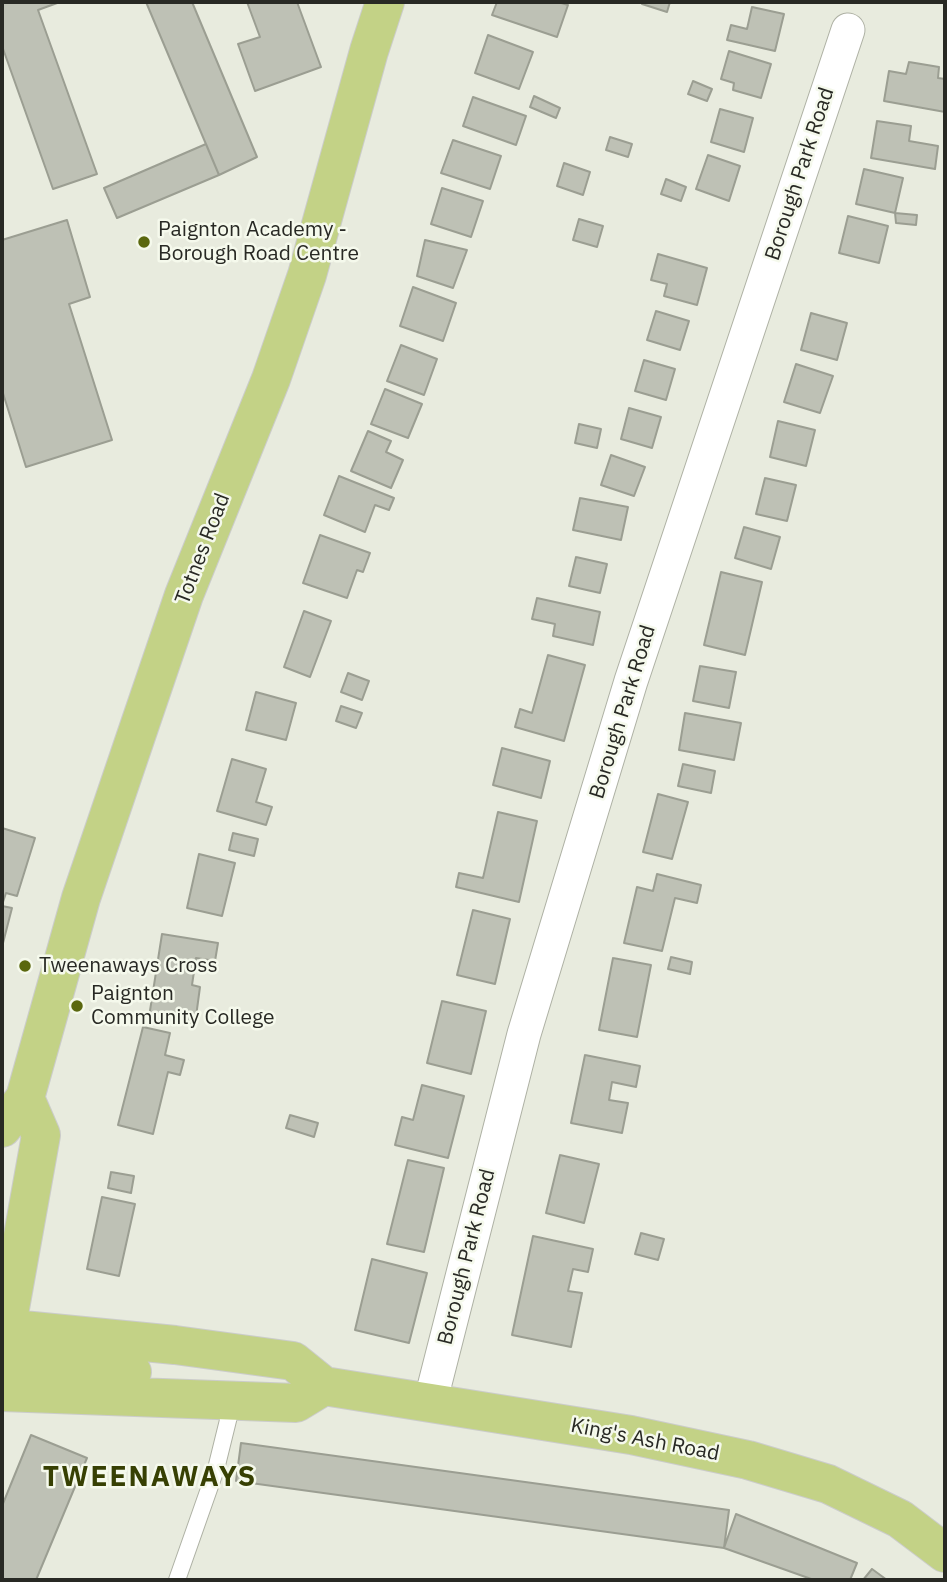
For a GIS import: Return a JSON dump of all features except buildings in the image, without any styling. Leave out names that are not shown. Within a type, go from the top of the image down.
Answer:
[{"type":"highway","name":"Totnes Road","points":[[2,1128],[24,1098],[81,898],[184,595],[271,379],[307,275],[385,2]]},
{"type":"highway","points":[[24,1098],[41,1135],[3,1343],[239,1380],[249,1401]]},
{"type":"highway","name":"King's Ash Road","points":[[3,1343],[175,1345],[293,1361],[324,1386],[631,1435],[748,1460],[828,1484],[900,1519],[945,1553]]},
{"type":"highway","points":[[2,1392],[296,1403],[324,1386]]},
{"type":"street","name":"Borough Park Road","points":[[430,1404],[531,1007],[631,681],[848,30]]},
{"type":"lane","points":[[177,1580],[216,1469],[249,1401]]},
{"type":"place","name":"Paignton Academy - Borough Road Centre","points":[[144,242]]},
{"type":"place","name":"Tweenaways Cross","points":[[25,966]]},
{"type":"place","name":"Paignton Community College","points":[[77,1006]]},
{"type":"district","name":"TWEENAWAYS","points":[[150,1478]]}]
